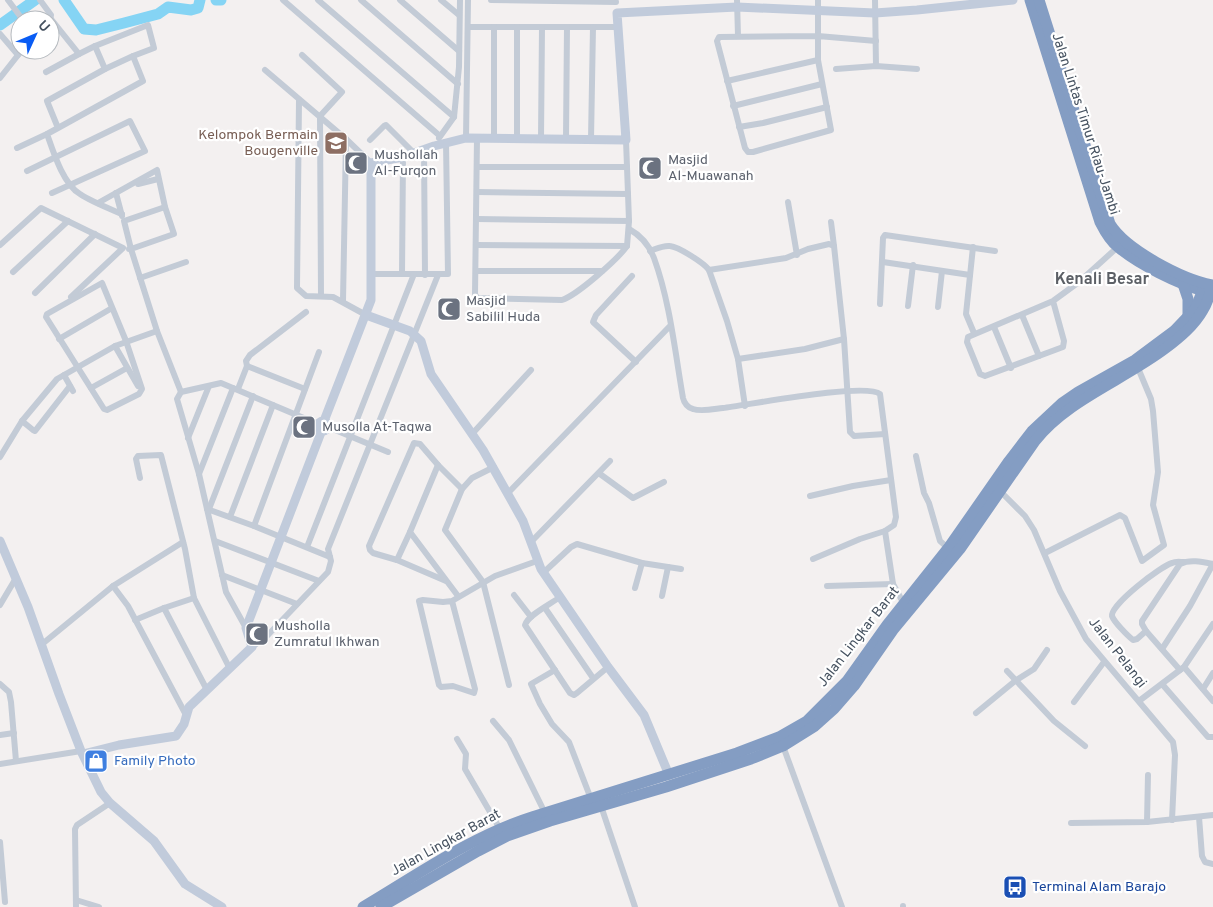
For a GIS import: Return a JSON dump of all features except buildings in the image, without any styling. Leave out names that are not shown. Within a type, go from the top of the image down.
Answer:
[{"type":"highway","name":"Jalan Lintas Timur Riau-Jambi","points":[[1030,0],[1076,130]]},
{"type":"highway","name":"Jalan Lintas Timur Riau-Jambi","points":[[1039,0],[1100,222],[1106,233],[1121,244],[1146,255],[1206,289]]},
{"type":"highway","name":"Jalan Lintas Timur Riau-Jambi","points":[[1121,244],[1133,258],[1183,284],[1206,289]]},
{"type":"highway","points":[[1183,284],[1188,299],[1188,317]]},
{"type":"highway","name":"Jalan Lingkar Barat","points":[[363,907],[469,844],[500,829],[591,799],[638,789],[751,758],[783,746],[815,726],[834,709],[854,686],[893,630],[960,549],[996,488],[1009,461],[1028,436],[1051,413],[1078,392],[1135,360],[1168,335],[1195,309],[1206,289]]},
{"type":"highway","name":"Jalan Lingkar Barat","points":[[652,785],[668,775],[737,754],[770,741],[807,721],[847,680],[948,548],[1035,441],[1057,418],[1138,368],[1180,337],[1205,308],[1206,289]]},
{"type":"highway","name":"Jalan Lingkar Barat","points":[[380,907],[493,842],[550,821],[601,806],[638,789]]},
{"type":"street","points":[[8,0],[16,10]]},
{"type":"street","points":[[282,0],[443,139],[566,138],[626,140]]},
{"type":"street","points":[[318,0],[454,117]]},
{"type":"street","points":[[361,0],[458,84]]},
{"type":"street","points":[[400,0],[459,51]]},
{"type":"street","points":[[441,0],[459,15]]},
{"type":"street","points":[[371,163],[414,153],[434,146],[443,139],[454,117],[458,84],[460,0]]},
{"type":"street","points":[[466,138],[468,0]]},
{"type":"street","points":[[477,138],[475,294],[477,298],[562,300],[571,296],[602,272],[627,246],[629,221],[626,140],[616,1],[491,0]]},
{"type":"street","points":[[818,0],[818,10],[818,36],[818,60],[832,127],[830,132],[750,153],[746,150],[733,106],[718,39],[720,36],[818,36],[876,41]]},
{"type":"street","points":[[875,0],[876,66]]},
{"type":"street","points":[[617,13],[737,3],[875,13],[1013,0]]},
{"type":"street","points":[[737,3],[738,36]]},
{"type":"street","points":[[46,72],[95,46],[148,25],[154,48],[105,69],[47,100],[58,128]]},
{"type":"street","points":[[468,27],[618,27]]},
{"type":"street","points":[[494,27],[494,138]]},
{"type":"street","points":[[517,27],[517,138]]},
{"type":"street","points":[[541,138],[542,27]]},
{"type":"street","points":[[566,138],[567,27]]},
{"type":"street","points":[[591,139],[593,27]]},
{"type":"street","points":[[60,31],[79,54]]},
{"type":"street","points":[[0,34],[10,43]]},
{"type":"street","points":[[95,46],[105,69]]},
{"type":"street","points":[[302,55],[342,92],[320,116],[321,295]]},
{"type":"street","points":[[17,148],[58,128],[143,81],[133,56]]},
{"type":"street","points":[[0,78],[14,60]]},
{"type":"street","points":[[727,81],[818,60]]},
{"type":"street","points":[[836,69],[876,66],[917,69]]},
{"type":"street","points":[[246,628],[366,315],[370,300],[372,274],[371,163],[346,138],[265,70]]},
{"type":"street","points":[[733,106],[822,84]]},
{"type":"street","points":[[299,100],[296,285],[298,290],[305,296],[321,295],[333,297],[366,315],[415,334],[422,344],[431,374],[494,467],[526,526],[537,561],[543,573],[646,718],[668,775]]},
{"type":"street","points":[[739,128],[763,124],[827,107]]},
{"type":"street","points":[[27,171],[130,121],[145,151],[52,193]]},
{"type":"street","points":[[370,140],[386,125],[414,153]]},
{"type":"street","points":[[46,134],[70,185],[79,194],[123,218],[165,207]]},
{"type":"street","points":[[343,301],[346,138]]},
{"type":"street","points":[[372,274],[449,274],[443,139]]},
{"type":"street","points":[[424,149],[425,275]]},
{"type":"street","points":[[402,157],[402,274]]},
{"type":"street","points":[[477,167],[627,167]]},
{"type":"street","points":[[0,246],[41,208],[123,248],[131,249],[174,234],[165,207],[157,170],[98,203]]},
{"type":"street","points":[[477,192],[628,194]]},
{"type":"street","points":[[116,194],[157,331],[181,392],[178,399],[208,509],[228,596],[246,628],[252,648]]},
{"type":"street","points":[[788,202],[797,254]]},
{"type":"street","points":[[477,219],[629,221]]},
{"type":"street","points":[[13,272],[68,221]]},
{"type":"street","points":[[831,222],[844,339],[850,432],[852,436],[885,434]]},
{"type":"street","points":[[629,229],[639,235],[650,251],[664,297],[683,398],[693,410],[745,406],[847,390],[879,392],[896,521],[893,526],[885,531],[860,539],[813,559]]},
{"type":"street","points":[[35,292],[95,234]]},
{"type":"street","points":[[880,304],[883,238],[887,235],[996,251]]},
{"type":"street","points":[[709,270],[786,258],[808,249],[829,244],[834,246]]},
{"type":"street","points":[[1054,301],[1065,344],[1061,348],[1011,368],[985,376],[980,374],[967,342],[968,337],[1054,301],[1079,282],[1121,244]]},
{"type":"street","points":[[476,245],[627,246]]},
{"type":"street","points":[[650,251],[665,246],[673,246],[704,264],[709,270],[738,359],[745,406]]},
{"type":"street","points":[[973,247],[966,314],[974,334]]},
{"type":"street","points":[[61,307],[123,248]]},
{"type":"street","points":[[140,278],[186,262]]},
{"type":"street","points":[[882,262],[913,265],[970,275]]},
{"type":"street","points":[[908,306],[913,265]]},
{"type":"street","points":[[476,271],[602,272]]},
{"type":"street","points":[[938,307],[942,271]]},
{"type":"street","points":[[307,547],[414,274]]},
{"type":"street","points":[[0,764],[172,737],[179,733],[189,707],[266,637],[320,581],[328,572],[331,558],[328,554],[328,549],[438,275]]},
{"type":"street","points":[[632,276],[596,315],[593,322],[636,362]]},
{"type":"street","points":[[102,282],[126,341],[142,391],[107,410],[104,409],[59,339],[46,317],[47,314],[102,282]]},
{"type":"street","points":[[59,339],[112,308]]},
{"type":"street","points":[[198,474],[247,366],[246,361],[306,312]]},
{"type":"street","points":[[1022,315],[1039,356]]},
{"type":"street","points":[[508,493],[670,326]]},
{"type":"street","points":[[994,327],[1011,368]]},
{"type":"street","points":[[0,457],[22,421],[52,384],[64,374],[115,346],[157,331]]},
{"type":"street","points":[[738,359],[805,349],[844,339]]},
{"type":"street","points":[[115,346],[142,391]]},
{"type":"street","points":[[254,526],[319,352]]},
{"type":"street","points":[[247,366],[305,389]]},
{"type":"street","points":[[90,388],[127,368]]},
{"type":"street","points":[[1045,553],[1120,515],[1125,518],[1142,561],[1164,545],[1153,505],[1158,472],[1154,411],[1138,368]]},
{"type":"street","points":[[472,434],[531,370]]},
{"type":"street","points":[[22,421],[35,431],[72,388],[64,374]]},
{"type":"street","points":[[181,392],[221,383],[388,452]]},
{"type":"street","points":[[188,438],[209,386]]},
{"type":"street","points":[[208,509],[253,396]]},
{"type":"street","points":[[230,517],[273,405]]},
{"type":"street","points":[[447,582],[397,560],[373,553],[370,550],[370,546],[414,443],[420,444],[462,489]]},
{"type":"street","points":[[140,478],[136,459],[138,456],[161,455],[183,542],[194,598],[230,669]]},
{"type":"street","points":[[916,456],[924,493],[929,503],[940,541],[948,548]]},
{"type":"street","points":[[531,542],[600,474],[610,461]]},
{"type":"street","points":[[397,560],[438,465]]},
{"type":"street","points":[[494,467],[472,478],[462,489],[445,531],[483,582],[509,684]]},
{"type":"street","points":[[600,474],[634,498],[664,482]]},
{"type":"street","points":[[810,496],[891,480]]},
{"type":"street","name":"Jalan Pelangi","points":[[996,488],[1025,516],[1045,553],[1060,591],[1080,629],[1104,662],[1171,740],[1175,755],[1172,820]]},
{"type":"street","points":[[208,509],[331,558]]},
{"type":"street","points":[[885,531],[892,584],[904,604]]},
{"type":"street","points":[[410,532],[458,596]]},
{"type":"street","points":[[215,540],[320,581]]},
{"type":"street","points":[[0,541],[42,645],[52,677],[97,786],[110,803],[154,841],[185,884],[222,907]]},
{"type":"street","points":[[42,645],[113,586],[183,542]]},
{"type":"street","points":[[543,573],[571,547],[577,544],[642,563],[682,569]]},
{"type":"street","points":[[452,600],[475,689],[474,693],[453,686],[441,687],[439,685],[418,604],[421,600],[443,602],[452,600],[503,572],[537,561]]},
{"type":"street","points":[[1184,562],[1179,566],[1142,621],[1142,624],[1162,649],[1213,701]]},
{"type":"street","points":[[1146,631],[1138,639],[1132,640],[1113,618],[1113,612],[1128,594],[1170,563],[1201,562],[1213,564],[1190,606],[1162,649]]},
{"type":"street","points":[[635,588],[642,563]]},
{"type":"street","points":[[662,596],[668,567]]},
{"type":"street","points":[[222,575],[297,604]]},
{"type":"street","points":[[0,605],[16,578]]},
{"type":"street","points":[[827,586],[892,584]]},
{"type":"street","points":[[113,586],[125,600],[186,715]]},
{"type":"street","points":[[514,595],[530,618]]},
{"type":"street","points":[[135,620],[194,598]]},
{"type":"street","points":[[560,598],[530,618],[526,622],[525,627],[572,694],[576,693],[608,667]]},
{"type":"street","points":[[164,608],[207,690]]},
{"type":"street","points":[[545,608],[593,678]]},
{"type":"street","points":[[1139,701],[1182,668],[1213,624]]},
{"type":"street","points":[[976,713],[1034,668],[1047,650]]},
{"type":"street","points":[[1074,702],[1104,662]]},
{"type":"street","points":[[555,670],[531,684],[552,724],[569,742],[591,799]]},
{"type":"street","points":[[1007,671],[1054,721],[1085,746]]},
{"type":"street","points":[[1202,689],[1213,673]]},
{"type":"street","points":[[1162,684],[1208,737],[1213,737]]},
{"type":"street","points":[[1,686],[10,694],[16,761]]},
{"type":"street","points":[[493,721],[509,740],[545,813]]},
{"type":"street","points":[[0,735],[14,732]]},
{"type":"street","points":[[457,740],[466,754],[465,769],[500,829]]},
{"type":"street","points":[[783,746],[842,907]]},
{"type":"street","points":[[1147,822],[1148,775]]},
{"type":"street","points":[[99,907],[76,904],[75,829],[110,803]]},
{"type":"street","points":[[601,806],[636,907]]},
{"type":"street","points":[[1071,823],[1147,822],[1213,815]]},
{"type":"street","points":[[1199,817],[1202,856],[1205,862],[1213,864]]},
{"type":"street","points":[[0,842],[5,902]]},
{"type":"waterway","points":[[0,25],[35,0]]},
{"type":"waterway","points":[[64,0],[84,29],[96,30],[158,14],[168,7],[191,10],[198,8],[200,0]]},
{"type":"waterway","points":[[216,0],[221,0]]},
{"type":"place","name":"Kelompok Bermain Bougenville","points":[[336,143]]},
{"type":"place","name":"Mushollah Al-Furqon","points":[[356,163]]},
{"type":"place","name":"Masjid Al-Muawanah","points":[[650,168]]},
{"type":"place","name":"Masjid Sabilil Huda","points":[[449,309]]},
{"type":"place","name":"Musolla At-Taqwa","points":[[304,427]]},
{"type":"place","name":"Musholla Zumratul Ikhwan","points":[[257,634]]},
{"type":"place","name":"Family Photo","points":[[96,761]]},
{"type":"place","name":"Terminal Alam Barajo","points":[[1015,887]]},
{"type":"district","name":"Kenali Besar","points":[[1102,280]]}]
